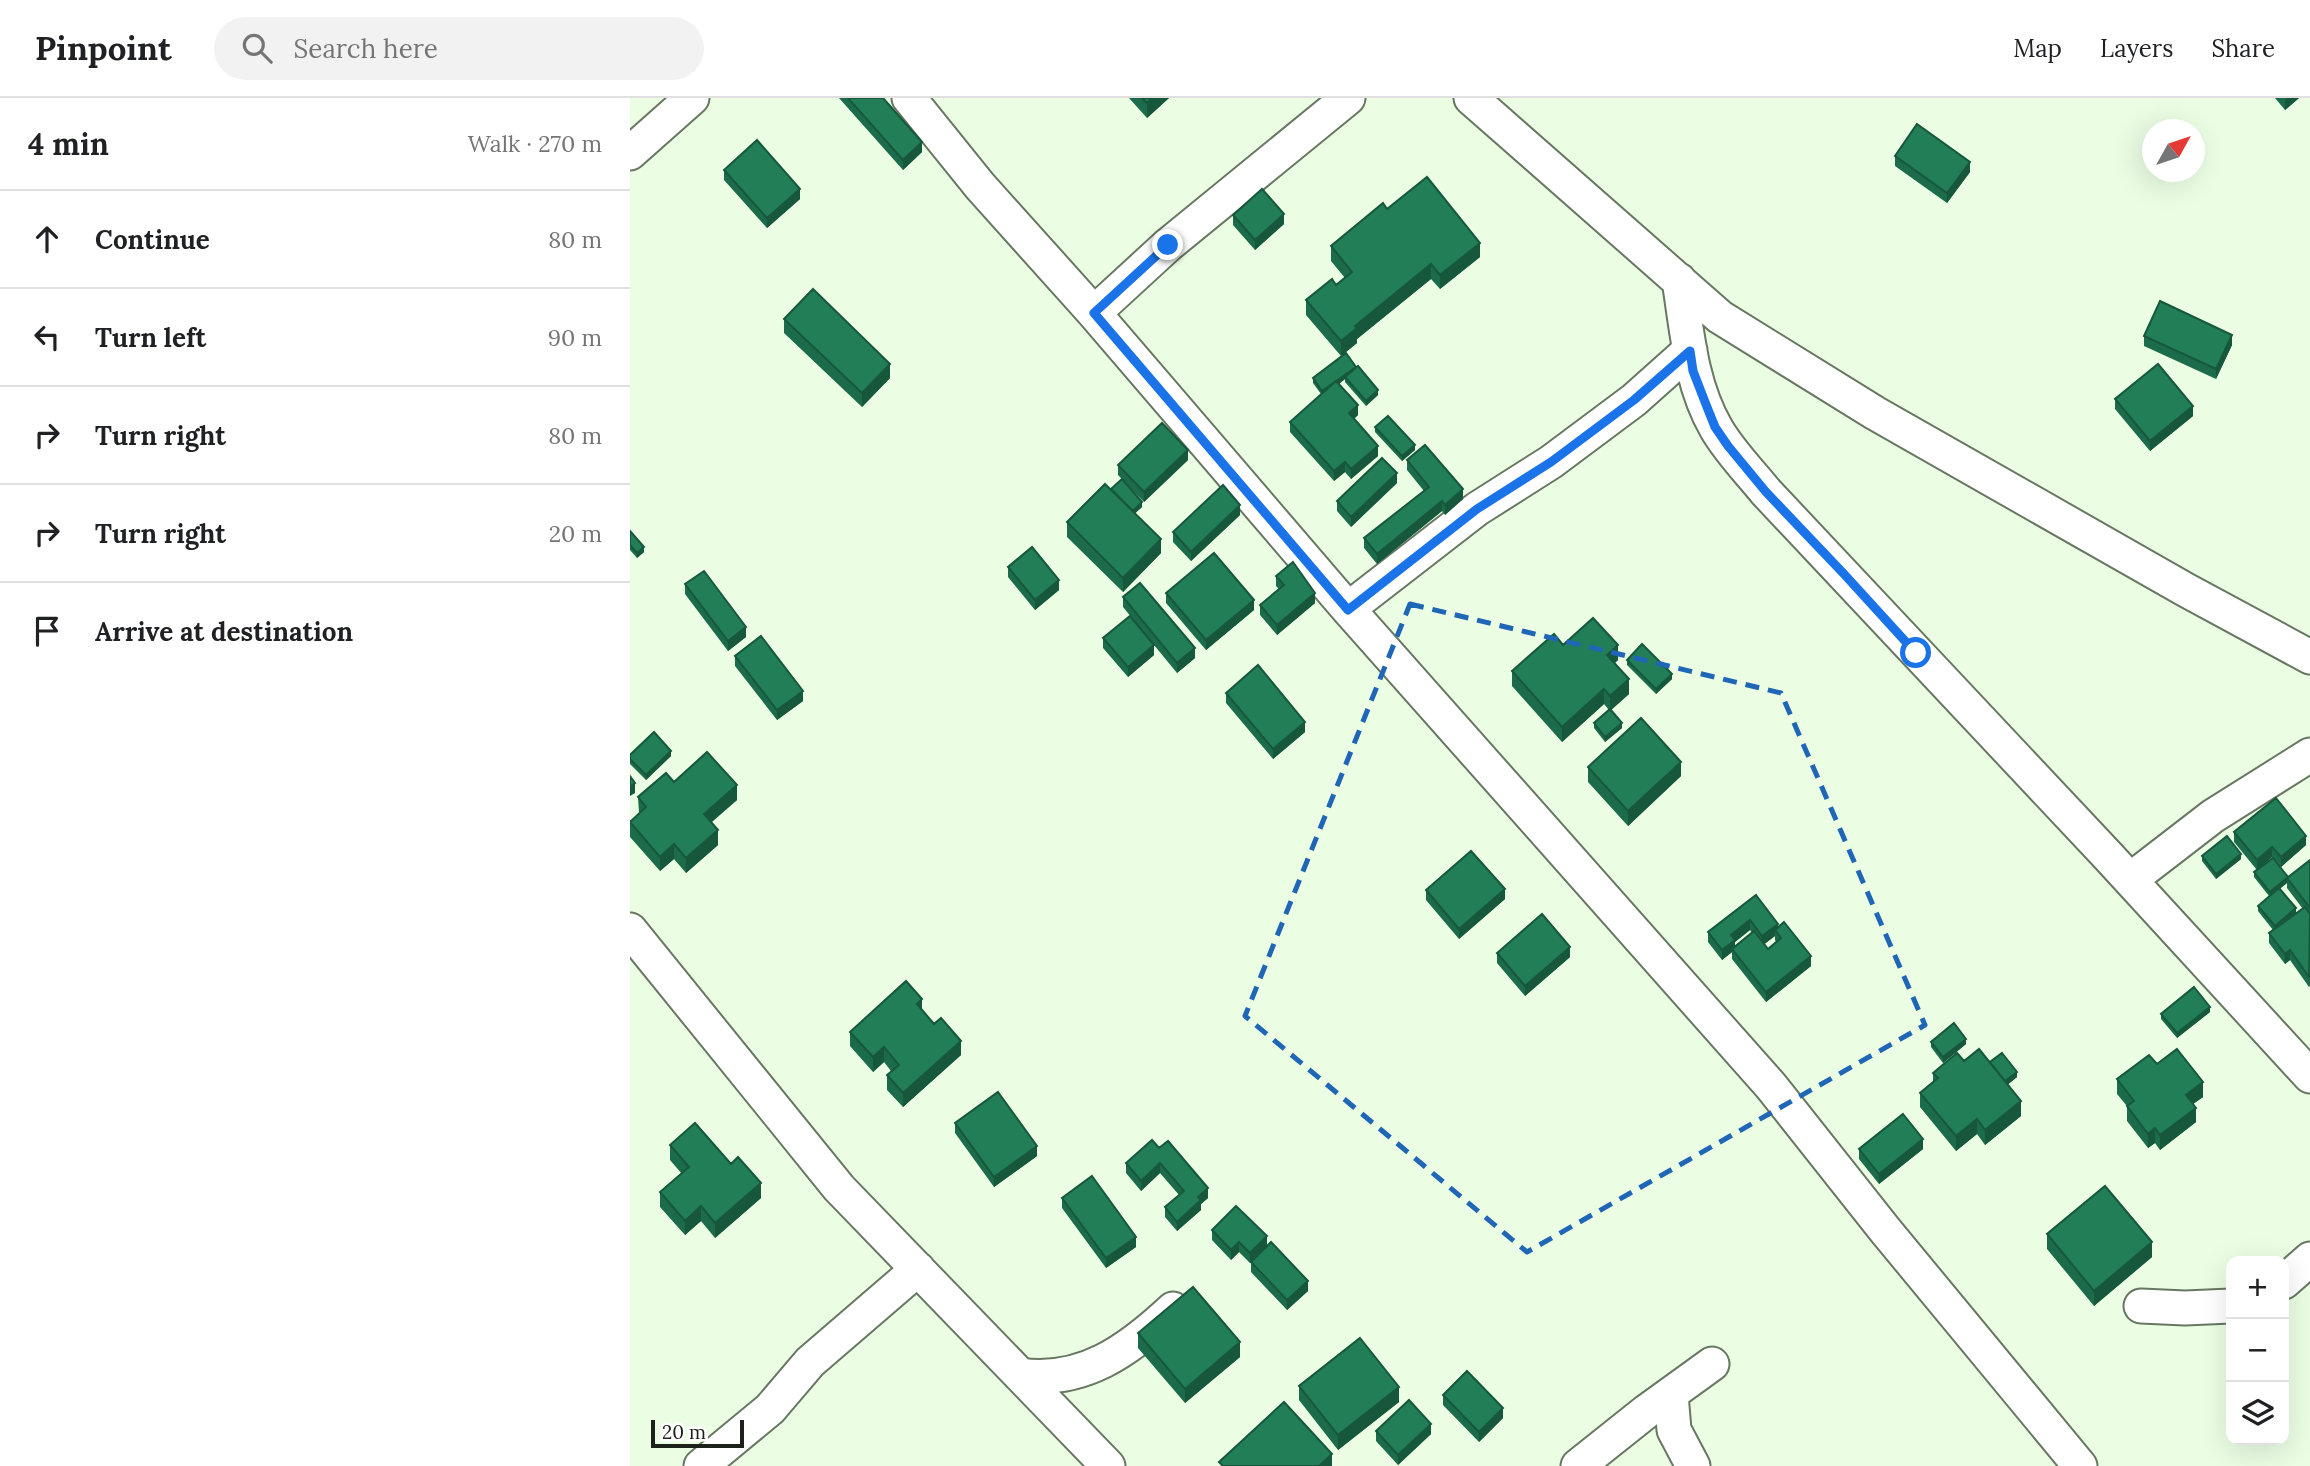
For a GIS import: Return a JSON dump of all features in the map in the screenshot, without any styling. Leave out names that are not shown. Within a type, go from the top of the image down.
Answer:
[{"type":"street","points":[[630,153],[692,98]]},
{"type":"street","points":[[909,98],[980,186],[1094,313],[1348,610],[1772,1086],[1885,1230],[2080,1466]]},
{"type":"street","points":[[1094,313],[1168,245],[1348,98]]},
{"type":"street","points":[[1471,98],[1720,317],[1875,412],[2186,590],[2310,657]]},
{"type":"street","points":[[1679,280],[1693,371],[1715,427],[1766,492],[2310,1076]]},
{"type":"street","points":[[1348,610],[1477,509],[1551,462],[1634,400],[1690,351]]},
{"type":"street","points":[[2130,880],[2213,816],[2310,755]]},
{"type":"street","points":[[630,930],[839,1188],[1108,1466]]},
{"type":"street","points":[[2289,1278],[2310,1259]]},
{"type":"street","points":[[701,1466],[770,1409],[810,1362],[918,1269]]},
{"type":"street","points":[[1020,1375],[1042,1378],[1068,1375],[1094,1366],[1133,1342],[1178,1305]]},
{"type":"street","points":[[2141,1306],[2226,1306]]},
{"type":"street","points":[[1578,1466],[1712,1364]]},
{"type":"street","points":[[1671,1394],[1674,1430],[1693,1466]]},
{"type":"highlighted area","points":[[1410,604],[1781,693],[1925,1025],[1527,1252],[1245,1016]]},
{"type":"building","points":[[848,98],[883,98],[922,142],[903,160]]},
{"type":"building","points":[[1917,124],[1970,162],[1947,193],[1895,156]]},
{"type":"building","points":[[757,140],[800,189],[767,218],[724,170]]},
{"type":"building","points":[[1427,177],[1480,243],[1440,275],[1431,264],[1355,326],[1357,328],[1341,341],[1306,300],[1332,279],[1336,285],[1352,272],[1331,246],[1383,203],[1387,209]]},
{"type":"building","points":[[1262,189],[1284,214],[1255,240],[1233,215]]},
{"type":"building","points":[[813,289],[890,364],[862,393],[784,319]]},
{"type":"building","points":[[2160,301],[2232,335],[2216,369],[2144,336]]},
{"type":"building","points":[[1346,353],[1356,367],[1322,391],[1313,378]]},
{"type":"building","points":[[2158,364],[2193,406],[2150,441],[2115,399]]},
{"type":"building","points":[[1358,366],[1378,390],[1366,401],[1345,377]]},
{"type":"building","points":[[1336,381],[1358,405],[1349,413],[1378,446],[1351,469],[1345,462],[1334,471],[1290,422]]},
{"type":"building","points":[[1388,416],[1415,445],[1402,456],[1375,427]]},
{"type":"building","points":[[1162,423],[1188,450],[1144,492],[1118,465]]},
{"type":"building","points":[[1425,445],[1463,489],[1445,505],[1442,501],[1377,554],[1364,538],[1429,487],[1407,460]]},
{"type":"building","points":[[1382,458],[1397,473],[1351,517],[1337,501]]},
{"type":"building","points":[[1122,479],[1142,502],[1133,511],[1111,489]]},
{"type":"building","points":[[1105,484],[1161,539],[1123,578],[1067,522]]},
{"type":"building","points":[[1223,485],[1240,505],[1191,552],[1173,532]]},
{"type":"building","points":[[630,531],[644,547],[637,553],[630,545]]},
{"type":"building","points":[[1032,547],[1059,580],[1035,600],[1008,567]]},
{"type":"building","points":[[1214,553],[1254,600],[1206,640],[1166,593]]},
{"type":"building","points":[[1293,562],[1315,593],[1277,625],[1260,605],[1284,585],[1276,576]]},
{"type":"building","points":[[704,571],[746,627],[728,641],[685,584]]},
{"type":"building","points":[[1140,583],[1195,648],[1177,663],[1123,597]]},
{"type":"building","points":[[1130,616],[1154,645],[1128,667],[1103,638]]},
{"type":"building","points":[[1593,618],[1618,645],[1607,655],[1629,679],[1610,696],[1604,689],[1562,727],[1512,671],[1554,634],[1563,645]]},
{"type":"building","points":[[761,636],[803,691],[777,710],[735,656]]},
{"type":"building","points":[[1642,644],[1672,674],[1656,689],[1627,660]]},
{"type":"building","points":[[1258,665],[1305,722],[1273,749],[1226,693]]},
{"type":"building","points":[[1610,709],[1622,723],[1605,737],[1594,723]]},
{"type":"building","points":[[1641,718],[1681,762],[1628,811],[1588,767]]},
{"type":"building","points":[[654,732],[671,751],[646,775],[630,759],[630,755]]},
{"type":"building","points":[[707,752],[737,785],[704,814],[718,830],[686,858],[674,844],[660,857],[630,822],[646,807],[638,797],[666,773],[674,782]]},
{"type":"building","points":[[2276,798],[2306,836],[2281,857],[2272,847],[2257,860],[2234,832]]},
{"type":"building","points":[[2227,836],[2241,854],[2216,874],[2202,856]]},
{"type":"building","points":[[1471,851],[1505,889],[1459,929],[1426,890]]},
{"type":"building","points":[[2273,858],[2288,877],[2270,892],[2254,872]]},
{"type":"building","points":[[2310,860],[2310,908],[2287,878]]},
{"type":"building","points":[[2279,888],[2296,908],[2275,926],[2258,906]]},
{"type":"building","points":[[1756,895],[1778,924],[1762,936],[1750,920],[1731,935],[1735,940],[1722,950],[1708,932]]},
{"type":"building","points":[[2305,907],[2310,914],[2309,977],[2290,950],[2285,954],[2269,933]]},
{"type":"building","points":[[1542,914],[1570,947],[1525,986],[1497,953]]},
{"type":"building","points":[[1784,922],[1811,956],[1766,992],[1732,949],[1754,931],[1768,949],[1781,938],[1775,930]]},
{"type":"building","points":[[906,981],[922,999],[917,1004],[934,1024],[941,1018],[961,1041],[903,1093],[887,1075],[899,1065],[884,1047],[873,1057],[850,1032]]},
{"type":"building","points":[[2194,987],[2210,1007],[2177,1033],[2161,1014]]},
{"type":"building","points":[[1954,1023],[1966,1039],[1943,1057],[1931,1042]]},
{"type":"building","points":[[1979,1049],[2021,1101],[1985,1130],[1977,1119],[1956,1136],[1920,1093],[1938,1078],[1933,1073],[1957,1053],[1964,1061]]},
{"type":"building","points":[[2177,1049],[2203,1082],[2186,1095],[2196,1108],[2160,1135],[2155,1128],[2148,1134],[2127,1106],[2134,1101],[2117,1079],[2149,1055],[2157,1064]]},
{"type":"building","points":[[2002,1053],[2017,1072],[2005,1081],[1990,1062]]},
{"type":"building","points":[[998,1092],[1037,1146],[994,1177],[955,1123]]},
{"type":"building","points":[[1903,1114],[1923,1139],[1879,1174],[1859,1149]]},
{"type":"building","points":[[695,1123],[731,1164],[738,1157],[761,1183],[715,1223],[701,1206],[685,1221],[660,1192],[689,1167],[670,1145]]},
{"type":"building","points":[[1152,1140],[1159,1148],[1168,1141],[1208,1188],[1198,1197],[1201,1200],[1177,1222],[1165,1207],[1184,1191],[1160,1163],[1141,1181],[1126,1163]]},
{"type":"building","points":[[1092,1176],[1136,1237],[1106,1258],[1062,1198]]},
{"type":"building","points":[[2105,1186],[2152,1242],[2094,1291],[2047,1234]]},
{"type":"building","points":[[1236,1206],[1267,1236],[1250,1253],[1239,1242],[1231,1250],[1212,1230]]},
{"type":"building","points":[[1271,1242],[1308,1281],[1287,1300],[1251,1262]]},
{"type":"building","points":[[1193,1287],[1240,1342],[1185,1389],[1138,1333]]},
{"type":"building","points":[[1360,1338],[1399,1387],[1338,1435],[1299,1386]]},
{"type":"building","points":[[1467,1371],[1503,1408],[1479,1432],[1443,1395]]},
{"type":"building","points":[[1409,1400],[1431,1424],[1398,1455],[1376,1431]]},
{"type":"building","points":[[1284,1402],[1332,1454],[1319,1466],[1223,1466],[1219,1462]]},
{"type":"route","points":[[1168,245],[1094,313],[1348,610],[1477,509],[1551,462],[1634,400],[1690,351],[1693,371],[1715,427],[1728,446],[1766,492],[1916,653]]}]
